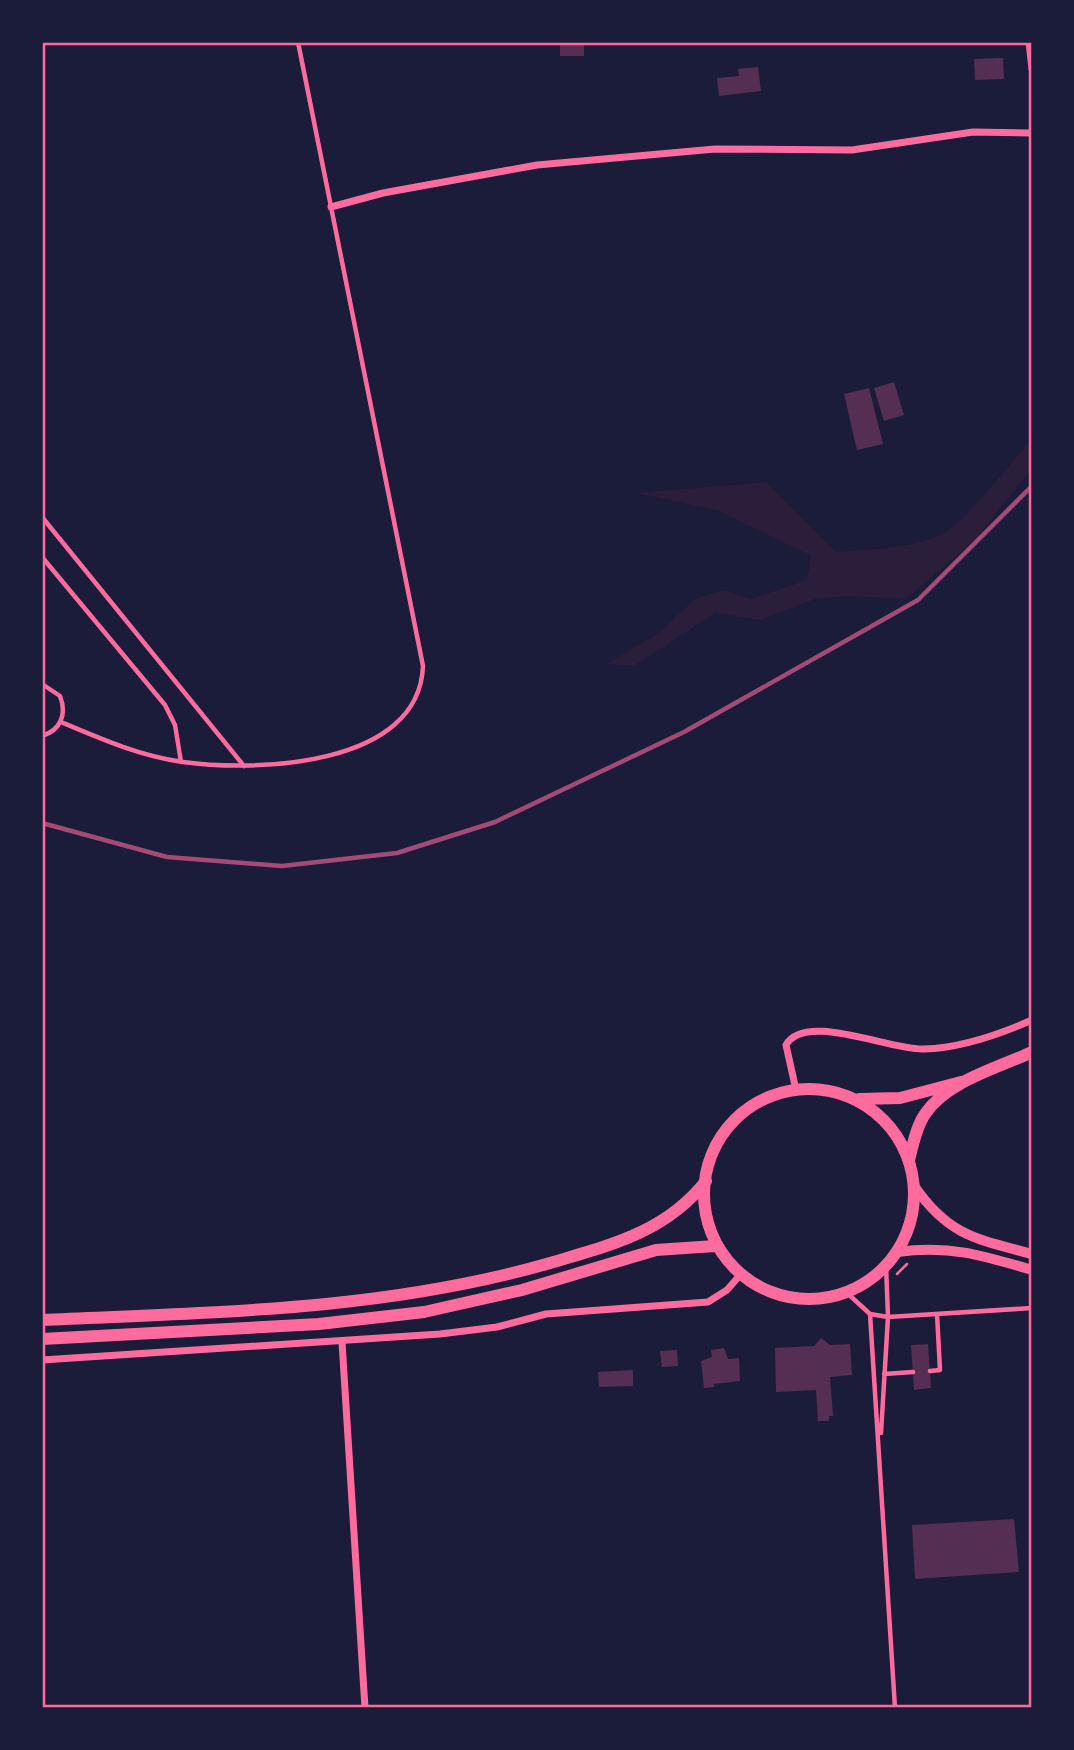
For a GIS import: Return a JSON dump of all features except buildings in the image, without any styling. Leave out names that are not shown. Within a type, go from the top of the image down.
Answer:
[{"type":"main road","points":[[854,1099],[878,1114],[897,1135],[909,1160],[915,1187],[911,1221],[897,1252],[867,1281],[846,1292],[819,1298],[777,1294],[741,1274],[715,1246],[706,1217],[706,1181],[713,1154],[726,1130],[746,1111],[770,1097],[796,1090],[826,1090],[854,1099],[875,1101],[900,1098],[968,1080],[1032,1052]]},
{"type":"main road","points":[[909,1160],[925,1114],[936,1102],[968,1080]]},
{"type":"main road","points":[[42,1320],[326,1306],[384,1299],[477,1282],[581,1254],[650,1228],[675,1215],[706,1181]]},
{"type":"main road","points":[[42,1339],[319,1324],[424,1312],[522,1290],[656,1250],[715,1246]]},
{"type":"street","points":[[1029,42],[1032,69]]},
{"type":"street","points":[[331,206],[383,193],[545,164],[715,149],[852,150],[973,132],[1032,133]]},
{"type":"street","points":[[796,1090],[786,1045],[802,1033],[828,1031],[891,1047],[921,1050],[965,1043],[1032,1020]]},
{"type":"street","points":[[915,1187],[932,1212],[948,1226],[971,1237],[1032,1254]]},
{"type":"street","points":[[897,1252],[933,1247],[952,1249],[984,1255],[1032,1270]]},
{"type":"street","points":[[42,1360],[342,1342],[471,1331],[554,1313],[694,1305],[720,1296],[741,1274]]},
{"type":"street","points":[[342,1342],[365,1708]]},
{"type":"lane","points":[[61,722],[120,747],[181,762],[244,766],[293,764],[360,744],[401,719],[412,707],[423,680],[424,666],[298,42]]},
{"type":"lane","points":[[42,517],[244,766]]},
{"type":"lane","points":[[42,557],[164,705],[175,725],[181,762]]},
{"type":"lane","points":[[42,684],[60,696],[64,704],[61,722],[57,728],[42,736]]},
{"type":"lane","points":[[881,1448],[888,1317],[886,1265]]},
{"type":"lane","points":[[846,1292],[870,1314],[888,1317],[1032,1308]]},
{"type":"lane","points":[[870,1314],[872,1376],[881,1448],[895,1708]]},
{"type":"lane","points":[[930,1371],[940,1370],[937,1314]]},
{"type":"lane","points":[[884,1374],[913,1372]]},
{"type":"path","points":[[887,1284],[908,1262]]},
{"type":"shaded area","points":[[1032,438],[1032,468],[976,539],[906,599],[846,596],[815,599],[760,620],[715,613],[634,666],[606,664],[659,633],[695,599],[723,590],[751,599],[807,580],[811,556],[720,511],[637,493],[766,482],[836,552],[891,548],[931,539],[951,528],[989,490]]},
{"type":"railway","points":[[42,823],[167,857],[282,866],[397,853],[495,822],[684,732],[918,600],[1032,486]]}]
